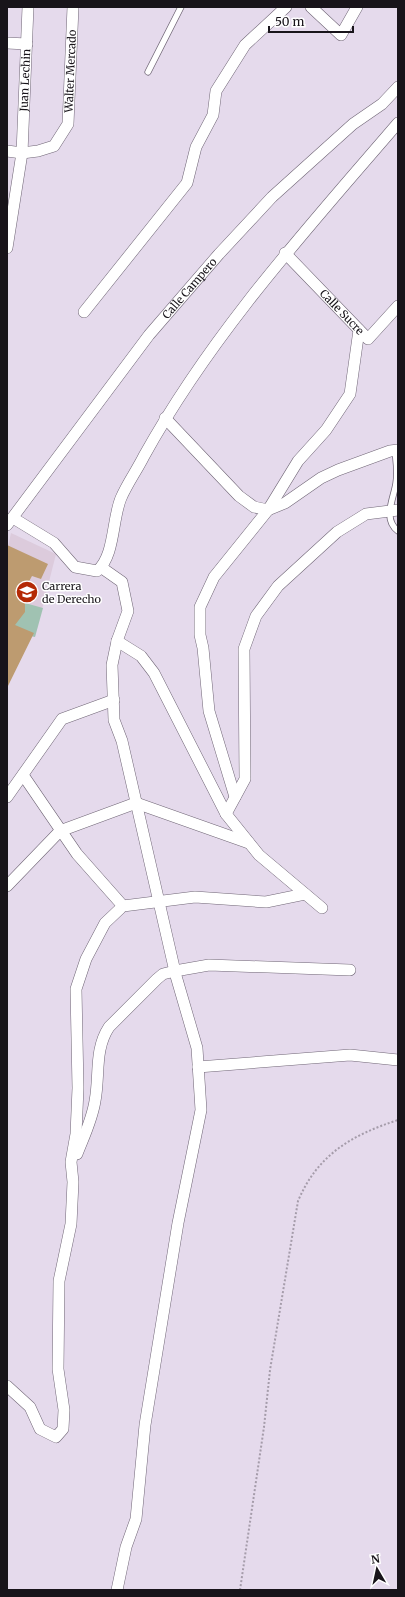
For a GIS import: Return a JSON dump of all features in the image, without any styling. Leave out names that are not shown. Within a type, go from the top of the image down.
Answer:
[{"type":"street","name":"Juan Lechin","points":[[7,248],[22,153],[28,7]]},
{"type":"street","name":"Walter Mercado","points":[[7,151],[22,153],[38,151],[54,146],[68,124],[73,7]]},
{"type":"street","points":[[84,312],[187,183],[196,147],[213,115],[216,91],[245,44],[286,7]]},
{"type":"street","points":[[311,7],[341,35],[357,7]]},
{"type":"street","points":[[7,43],[27,44]]},
{"type":"street","name":"Calle Campero","points":[[10,522],[149,335],[219,254],[272,197],[353,124],[382,104],[398,87]]},
{"type":"street","points":[[10,522],[54,543],[75,567],[97,572],[102,568],[109,551],[114,520],[121,498],[165,418],[219,340],[285,253],[398,123]]},
{"type":"street","name":"Calle Sucre","points":[[285,253],[368,339],[398,306]]},
{"type":"street","points":[[235,797],[209,711],[203,648],[200,635],[200,607],[214,577],[268,510],[298,461],[326,430],[350,394],[359,330]]},
{"type":"street","points":[[165,418],[239,496],[254,507],[268,510],[285,503],[321,478],[338,470],[396,450]]},
{"type":"street","points":[[226,814],[245,779],[244,649],[256,616],[278,586],[337,532],[366,514],[393,510]]},
{"type":"street","points":[[102,568],[122,582],[126,597],[128,611],[117,641],[112,665],[114,720],[122,742],[175,971],[197,1048],[201,1110],[178,1223],[145,1425],[136,1519],[126,1547],[117,1590]]},
{"type":"street","points":[[117,641],[141,656],[154,673],[226,814],[259,855],[322,908]]},
{"type":"street","points":[[7,797],[62,719],[114,700]]},
{"type":"street","points":[[22,775],[77,854],[123,906]]},
{"type":"street","points":[[7,886],[60,831],[136,803],[250,844]]},
{"type":"street","points":[[7,1386],[30,1407],[40,1429],[56,1437],[63,1429],[64,1410],[58,1369],[59,1281],[71,1224],[72,1167],[76,1134],[78,1088],[76,989],[86,959],[105,923],[123,906],[158,900],[195,897],[266,902],[305,894]]},
{"type":"street","points":[[72,1167],[91,1119],[96,1099],[99,1047],[103,1036],[109,1027],[157,978],[163,974],[209,964],[350,970]]},
{"type":"street","points":[[198,1067],[350,1055],[398,1060]]},
{"type":"lane","points":[[148,72],[181,7]]},
{"type":"lane","points":[[396,450],[396,483],[393,510],[395,528],[398,531]]},
{"type":"path","points":[[240,1590],[271,1362],[298,1200],[304,1185],[328,1156],[358,1134],[398,1120]]},
{"type":"shaded area","name":"Carrera de Derecho","points":[[11,533],[56,554],[35,637],[7,630],[7,551]]},
{"type":"green space","points":[[7,598],[43,608],[35,637],[7,630]]},
{"type":"building","points":[[7,545],[48,564],[41,579],[32,576],[21,596],[25,601],[25,612],[15,625],[34,633],[7,688]]},
{"type":"place","name":"Carrera de Derecho","points":[[27,592]]}]
